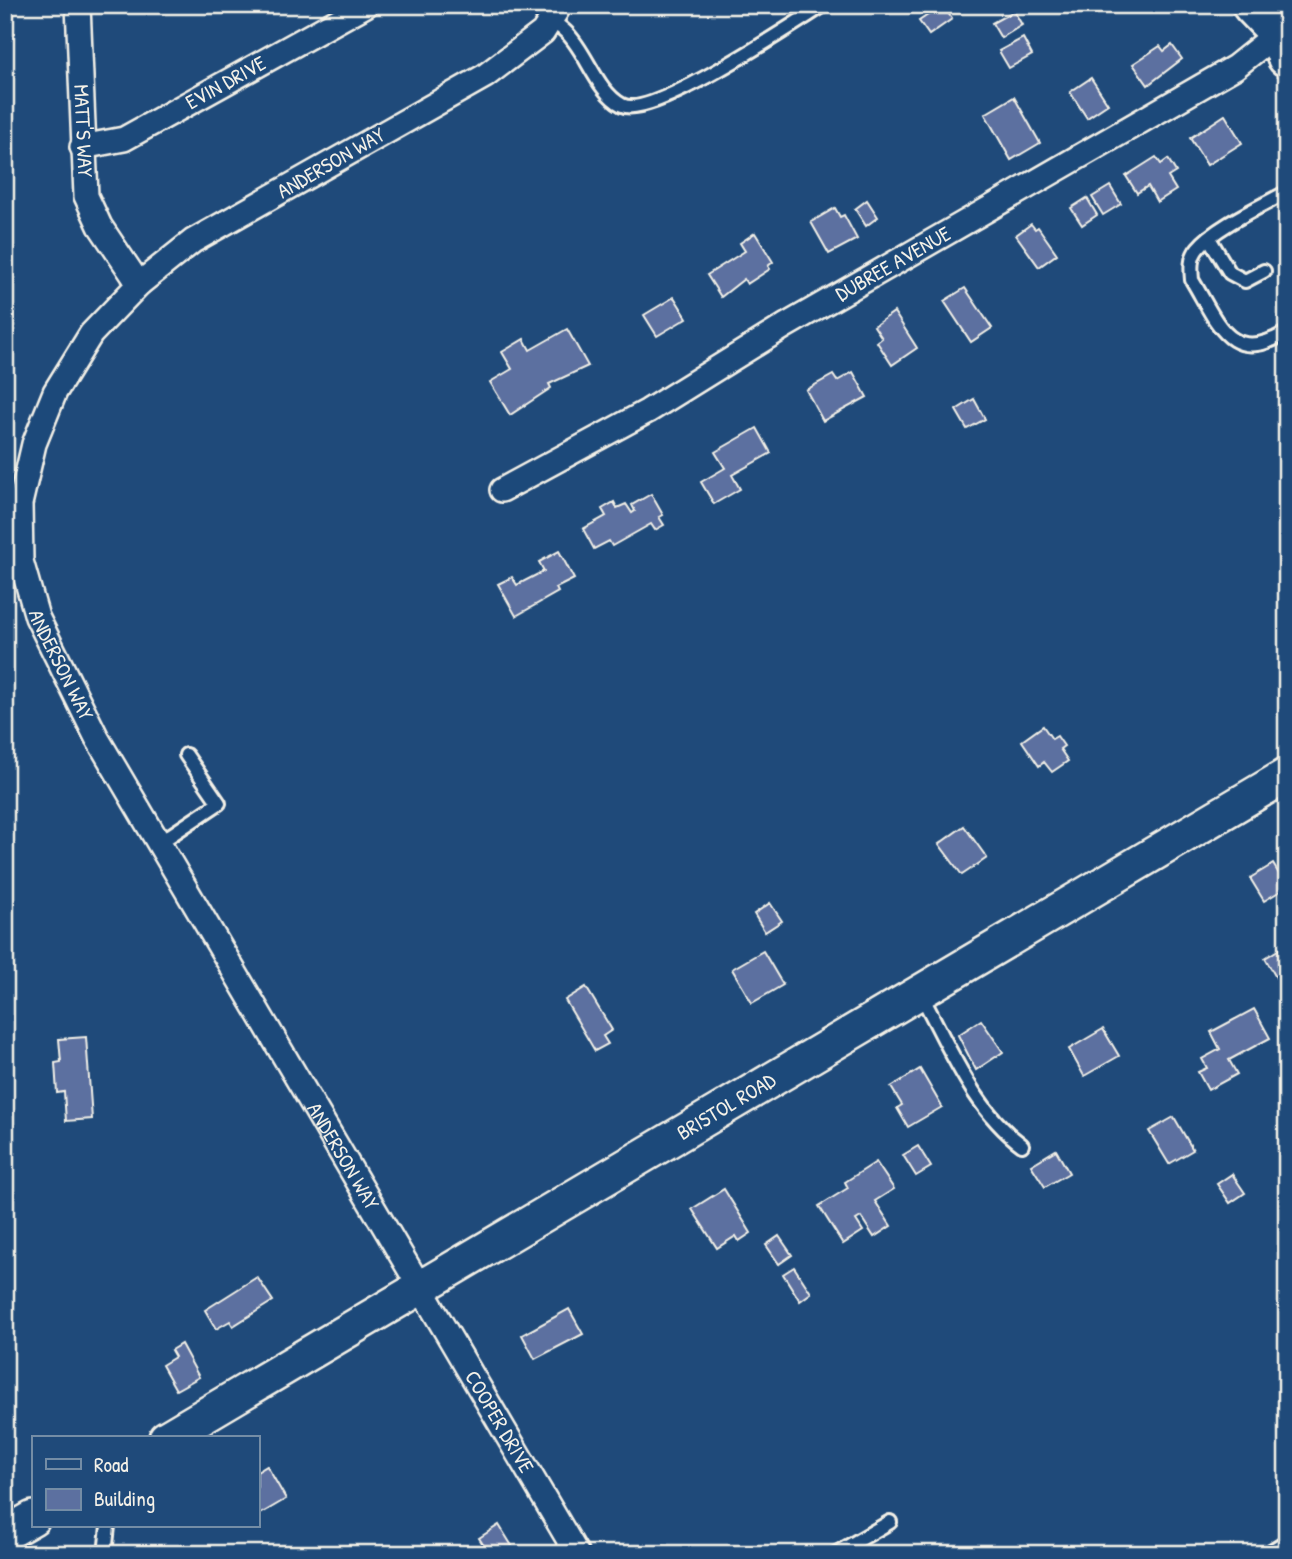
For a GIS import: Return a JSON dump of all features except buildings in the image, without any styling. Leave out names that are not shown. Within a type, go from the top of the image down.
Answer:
[{"type":"highway","points":[[1252,5],[1285,34]]},
{"type":"main road","name":"BRISTOL ROAD","points":[[169,1436],[422,1289],[919,990],[1287,775]]},
{"type":"main road","points":[[5,1534],[32,1519]]},
{"type":"street","name":"MATT'S WAY","points":[[78,5],[86,196],[100,226],[139,284]]},
{"type":"street","name":"EVIN DRIVE","points":[[82,147],[124,139],[366,5]]},
{"type":"street","name":"ANDERSON WAY","points":[[422,1289],[97,738],[37,617],[21,561],[20,504],[34,444],[55,392],[91,334],[139,284],[193,241],[485,76],[543,32],[556,13]]},
{"type":"street","name":"DUBREE AVENUE","points":[[502,490],[648,411],[796,320],[1235,67],[1285,34]]},
{"type":"street","name":"COOPER DRIVE","points":[[422,1289],[578,1554]]},
{"type":"lane","points":[[556,13],[610,94],[622,105],[634,108],[677,94],[824,5]]},
{"type":"lane","points":[[1287,192],[1209,238],[1193,256],[1192,280],[1221,328],[1247,347],[1269,343],[1287,332]]},
{"type":"lane","points":[[1209,238],[1230,272],[1245,281],[1264,271]]},
{"type":"lane","points":[[159,843],[219,803],[186,755]]},
{"type":"lane","points":[[919,990],[972,1088],[1000,1128],[1023,1145]]},
{"type":"lane","points":[[835,1554],[890,1522]]},
{"type":"lane","points":[[105,1554],[108,1528]]},
{"type":"lane","points":[[1271,1551],[1287,1541]]}]
